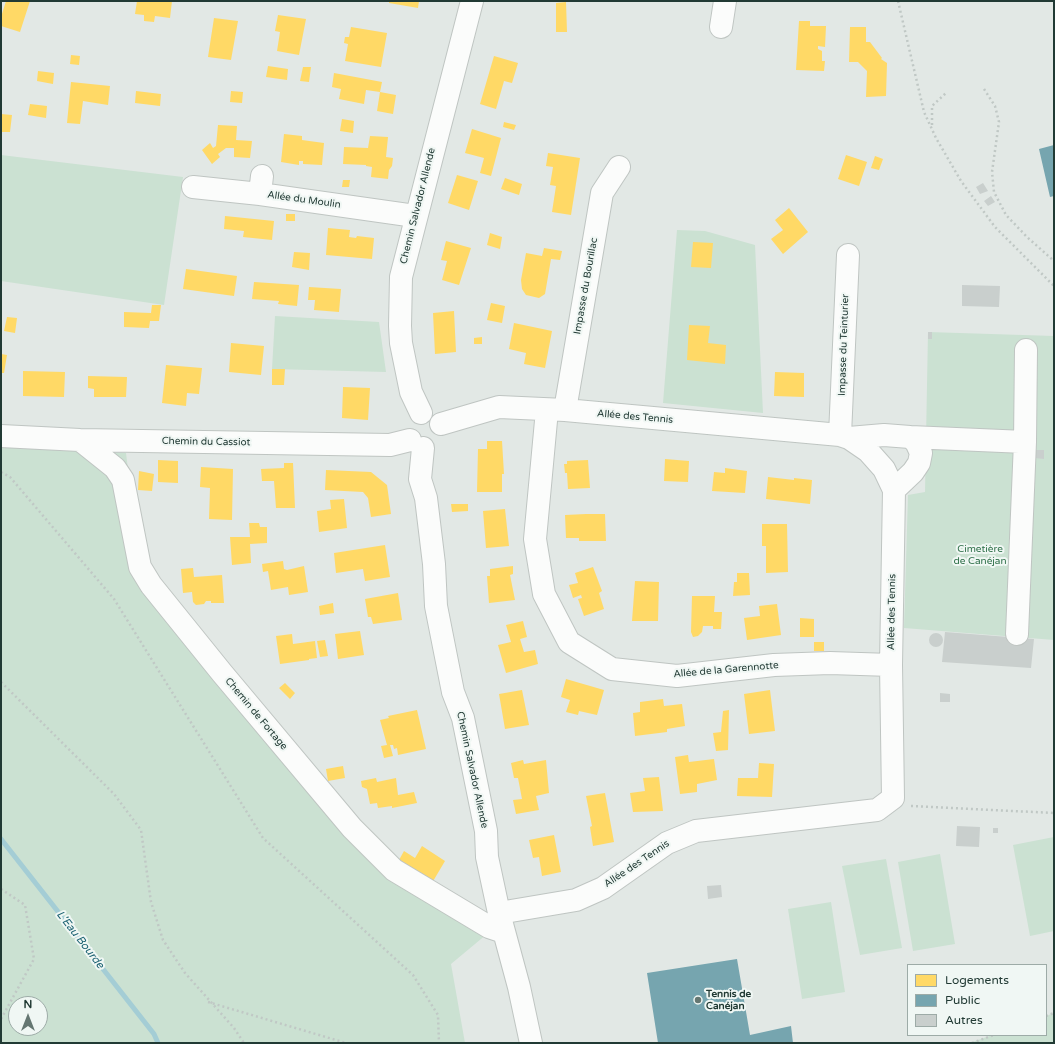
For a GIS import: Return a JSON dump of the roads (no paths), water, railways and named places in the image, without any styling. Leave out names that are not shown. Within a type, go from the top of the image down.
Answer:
[{"type":"street","name":"Chemin Salvador Allende","points":[[421,413],[411,392],[405,369],[400,326],[401,277],[415,216],[472,1]]},
{"type":"street","points":[[721,27],[725,1]]},
{"type":"street","name":"Impasse du Bourillac","points":[[556,410],[602,193],[620,167]]},
{"type":"street","name":"Allée du Moulin","points":[[193,187],[261,185],[415,216]]},
{"type":"street","name":"Impasse du Teinturier","points":[[845,436],[848,255]]},
{"type":"street","points":[[1017,634],[1025,442],[1026,350]]},
{"type":"street","name":"Allée des Tennis","points":[[441,424],[499,407],[556,410],[845,436],[868,451],[884,468],[894,490],[891,665],[893,798],[878,810],[696,831],[667,843],[603,888],[576,900],[502,922]]},
{"type":"street","name":"Allée de la Garennotte","points":[[556,410],[535,539],[544,594],[569,642],[612,668],[677,676],[774,665],[830,663],[891,665]]},
{"type":"street","points":[[421,413],[433,415],[441,424],[442,432],[440,438],[430,447],[416,444],[407,432],[408,424],[413,417],[421,413]]},
{"type":"street","points":[[845,436],[884,435],[1025,442]]},
{"type":"street","name":"Chemin du Cassiot","points":[[1,436],[80,440],[390,445],[416,444]]},
{"type":"street","points":[[894,490],[913,472],[919,464],[921,453],[916,442],[910,437]]},
{"type":"street","name":"Chemin de Fortage","points":[[80,440],[115,468],[123,480],[140,567],[151,585],[222,673],[347,822],[394,870],[489,927],[502,922]]},
{"type":"street","name":"Chemin Salvador Allende","points":[[416,444],[420,479],[426,498],[434,564],[436,606],[453,692],[463,718],[486,832],[487,857],[519,987],[531,1043]]},
{"type":"waterway","name":"L'Eau Bourde","points":[[1,839],[154,1034],[158,1043]]},
{"type":"place","name":"Tennis de Canéjan","points":[[698,1000]]},
{"type":"park label","name":"Cimetière de Canéjan","points":[[980,554]]}]
